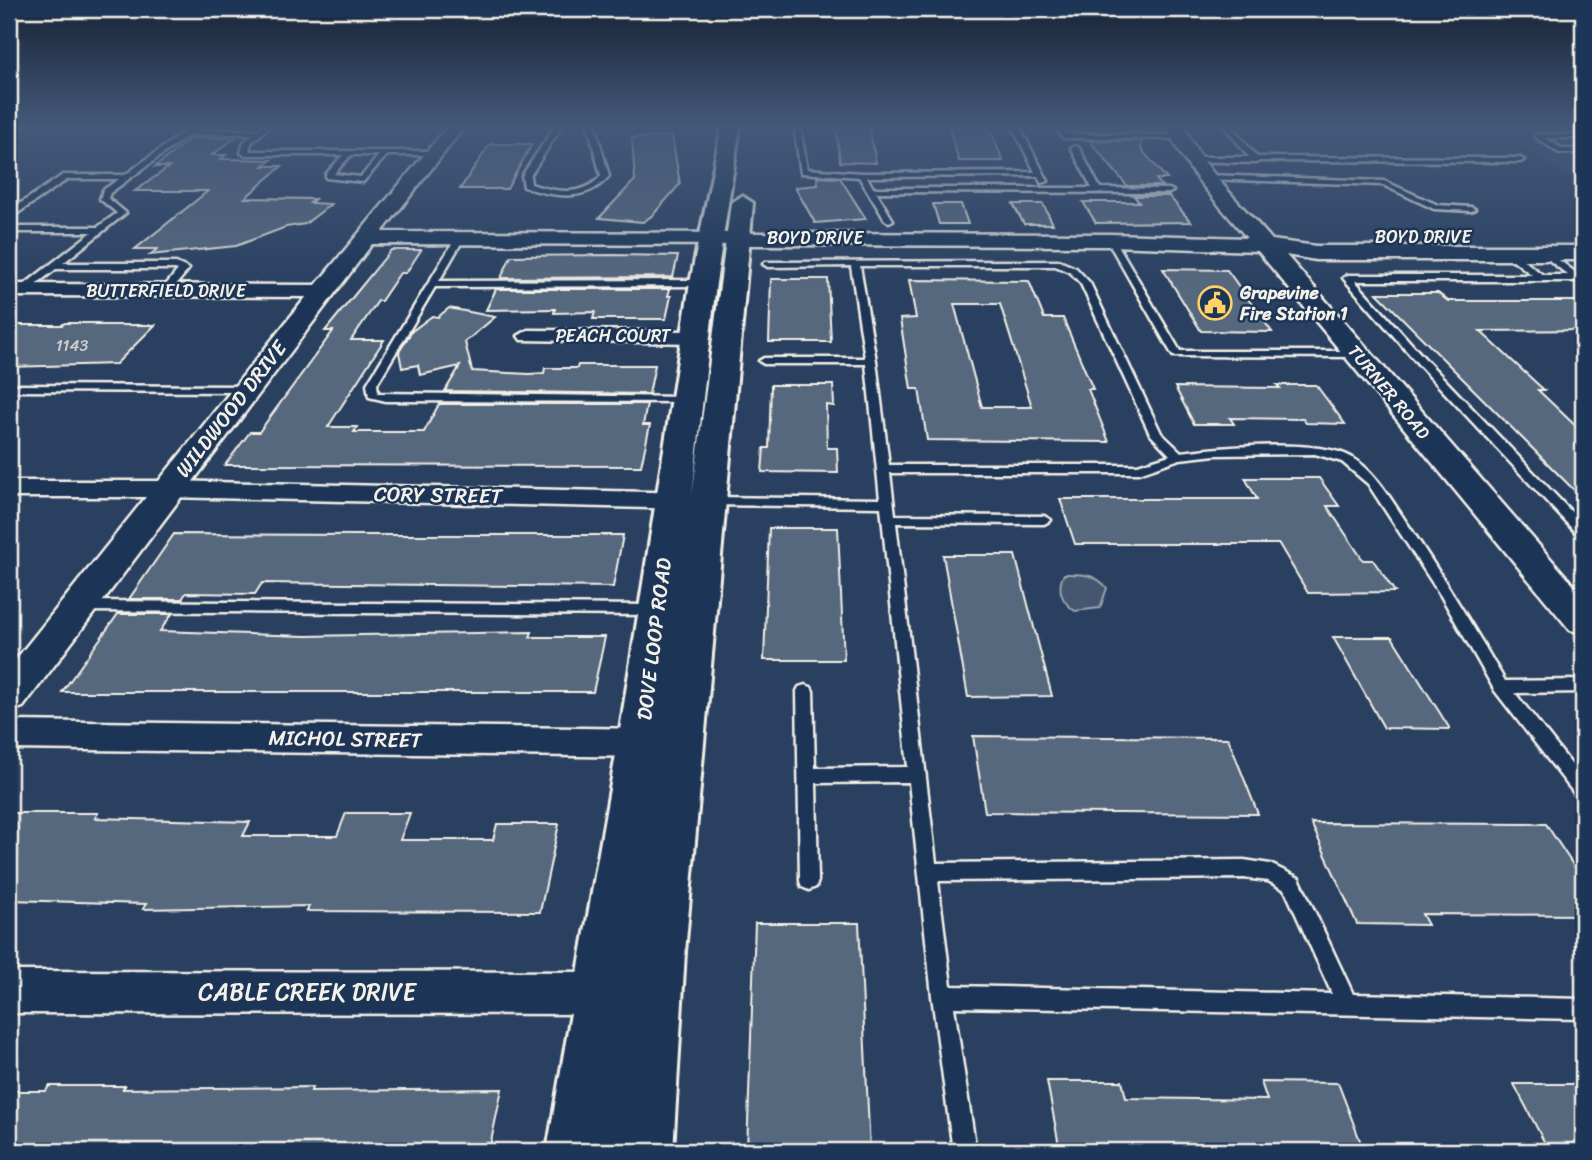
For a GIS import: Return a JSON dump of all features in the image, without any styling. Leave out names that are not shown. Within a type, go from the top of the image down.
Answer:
[{"type":"main road","name":"DOVE LOOP ROAD","points":[[579,1151],[604,993],[661,743],[690,501],[735,180]]},
{"type":"main road","name":"DOVE LOOP ROAD","points":[[641,1151],[658,952],[661,743],[657,610],[690,501],[687,401],[703,283],[725,238],[744,185]]},
{"type":"street","name":"WILDWOOD DRIVE","points":[[9,696],[76,606],[413,180]]},
{"type":"street","name":"TURNER ROAD","points":[[1213,180],[1264,245],[1583,620]]},
{"type":"street","name":"BOYD DRIVE","points":[[365,238],[1111,240],[1264,245],[1316,253],[1507,245],[1583,237]]},
{"type":"street","name":"BOYD DRIVE","points":[[1507,245],[1544,253],[1583,253]]},
{"type":"street","name":"BUTTERFIELD DRIVE","points":[[16,290],[323,291]]},
{"type":"street","name":"PEACH COURT","points":[[528,336],[697,337]]},
{"type":"street","name":"CORY STREET","points":[[9,489],[168,489],[690,501]]},
{"type":"street","name":"MICHOL STREET","points":[[9,735],[661,743]]},
{"type":"street","name":"CABLE CREEK DRIVE","points":[[9,992],[604,993]]},
{"type":"lane","points":[[9,215],[61,180]]},
{"type":"lane","points":[[16,290],[55,266],[122,213],[103,197],[124,180]]},
{"type":"lane","points":[[526,180],[527,186],[559,194],[585,191],[602,180]]},
{"type":"lane","points":[[865,180],[890,220]]},
{"type":"lane","points":[[1044,180],[1049,191]]},
{"type":"lane","points":[[1091,180],[1097,191]]},
{"type":"lane","points":[[1367,180],[1384,183],[1437,207],[1471,209]]},
{"type":"lane","points":[[871,190],[1169,191]]},
{"type":"lane","points":[[9,229],[102,230]]},
{"type":"lane","points":[[460,238],[372,384],[373,395],[687,401]]},
{"type":"lane","points":[[1111,240],[1177,354],[1357,354]]},
{"type":"lane","points":[[1507,245],[1540,277]]},
{"type":"lane","points":[[1544,253],[1580,277]]},
{"type":"lane","points":[[768,264],[1056,263],[1073,270],[1085,283],[1156,434],[1178,456]]},
{"type":"lane","points":[[855,265],[871,361],[942,996],[964,1151]]},
{"type":"lane","points":[[55,266],[176,266],[184,269],[166,291]]},
{"type":"lane","points":[[1580,277],[1348,278],[1423,363],[1583,532]]},
{"type":"lane","points":[[434,284],[703,283]]},
{"type":"lane","points":[[764,361],[871,361]]},
{"type":"lane","points":[[9,387],[247,389]]},
{"type":"lane","points":[[883,469],[1139,469],[1178,456],[1215,451],[1316,450],[1346,459],[1373,481],[1446,593],[1501,687],[1583,792]]},
{"type":"lane","points":[[690,501],[1044,520]]},
{"type":"lane","points":[[76,606],[657,610]]},
{"type":"lane","points":[[1501,687],[1583,686]]},
{"type":"lane","points":[[805,691],[809,881]]},
{"type":"lane","points":[[807,776],[918,774]]},
{"type":"lane","points":[[929,872],[1244,869],[1270,873],[1292,884],[1347,1004]]},
{"type":"lane","points":[[942,996],[1583,1009]]},
{"type":"shaded area","points":[[1064,574],[1088,575],[1098,579],[1107,588],[1100,608],[1075,611],[1070,607],[1061,590]]},
{"type":"building","points":[[150,180],[266,180],[245,198],[315,199],[310,203],[331,204],[305,224],[286,227],[236,246],[150,255],[157,249],[135,249],[208,191],[135,191]]},
{"type":"building","points":[[466,180],[512,180],[507,189],[460,189]]},
{"type":"building","points":[[635,180],[679,180],[680,184],[653,215],[643,222],[599,218]]},
{"type":"building","points":[[817,180],[841,180],[866,219],[815,223],[795,187],[818,185]]},
{"type":"building","points":[[1122,180],[1157,180],[1162,186],[1127,186]]},
{"type":"building","points":[[1134,196],[1169,196],[1191,222],[1096,223],[1083,202],[1139,202]]},
{"type":"building","points":[[933,204],[961,204],[968,224],[939,224]]},
{"type":"building","points":[[1013,204],[1043,204],[1053,224],[1024,224]]},
{"type":"building","points":[[391,250],[421,250],[406,273],[400,273],[381,301],[378,301],[351,340],[384,340],[328,427],[357,427],[354,432],[424,432],[439,404],[647,404],[643,425],[650,425],[641,466],[225,465],[250,432],[259,432],[333,331],[325,331]]},
{"type":"building","points":[[511,256],[678,256],[673,277],[501,278]]},
{"type":"building","points":[[1163,269],[1227,270],[1272,332],[1201,331]]},
{"type":"building","points":[[771,279],[828,279],[831,342],[769,342]]},
{"type":"building","points":[[909,280],[1029,281],[1044,318],[1063,318],[1093,389],[1088,389],[1109,442],[927,440],[919,389],[911,389],[900,319],[916,318]],"holes":[[[954,304],[1000,304],[1032,407],[982,407]]]},
{"type":"building","points":[[496,289],[670,289],[668,296],[671,296],[666,319],[593,319],[595,312],[554,313],[555,309],[486,310]]},
{"type":"building","points":[[1377,293],[1438,293],[1448,301],[1583,301],[1583,330],[1480,331],[1544,390],[1538,390],[1583,433],[1583,499]]},
{"type":"building","points":[[449,308],[495,317],[465,342],[472,371],[529,374],[544,373],[545,368],[577,368],[578,365],[655,365],[649,394],[445,391],[460,366],[420,375],[418,365],[402,368],[399,352],[412,331],[432,316],[438,317]]},
{"type":"building","points":[[9,325],[155,325],[116,364],[9,367]]},
{"type":"building","points":[[771,385],[833,385],[834,406],[826,405],[827,448],[837,448],[838,473],[762,472],[764,448],[769,448]]},
{"type":"building","points":[[1277,385],[1316,385],[1345,424],[1306,423],[1303,419],[1230,418],[1234,424],[1194,424],[1175,387],[1280,388]]},
{"type":"building","points":[[1245,478],[1319,478],[1339,506],[1327,506],[1363,560],[1373,560],[1395,592],[1308,593],[1279,544],[1075,544],[1060,499],[1257,499]]},
{"type":"building","points":[[769,528],[838,528],[844,660],[764,660]]},
{"type":"building","points":[[174,534],[623,535],[613,587],[262,583],[255,594],[186,593],[182,599],[129,599]]},
{"type":"building","points":[[943,555],[1015,555],[1052,696],[968,697]]},
{"type":"building","points":[[118,614],[172,614],[160,631],[305,636],[532,632],[530,637],[605,637],[593,692],[62,692]]},
{"type":"building","points":[[1333,637],[1392,637],[1450,729],[1384,728]]},
{"type":"building","points":[[973,736],[1228,738],[1258,814],[985,812]]},
{"type":"building","points":[[9,813],[98,813],[95,818],[250,822],[243,836],[337,836],[346,813],[410,813],[400,840],[493,840],[497,824],[559,824],[540,912],[307,911],[309,906],[143,909],[146,904],[9,900]]},
{"type":"building","points":[[1311,823],[1546,824],[1583,880],[1583,915],[1422,914],[1428,925],[1357,924]]},
{"type":"building","points":[[755,923],[859,923],[870,1151],[747,1151]]},
{"type":"building","points":[[1047,1081],[1122,1081],[1126,1098],[1267,1100],[1261,1082],[1338,1083],[1364,1151],[1060,1151]]},
{"type":"building","points":[[1514,1084],[1583,1084],[1583,1151],[1549,1151]]},
{"type":"building","points":[[49,1086],[125,1086],[123,1089],[312,1087],[311,1091],[502,1089],[489,1151],[9,1151],[9,1091],[46,1091]]},
{"type":"place","name":"Grapevine Fire Station 1","points":[[1215,303]]}]
